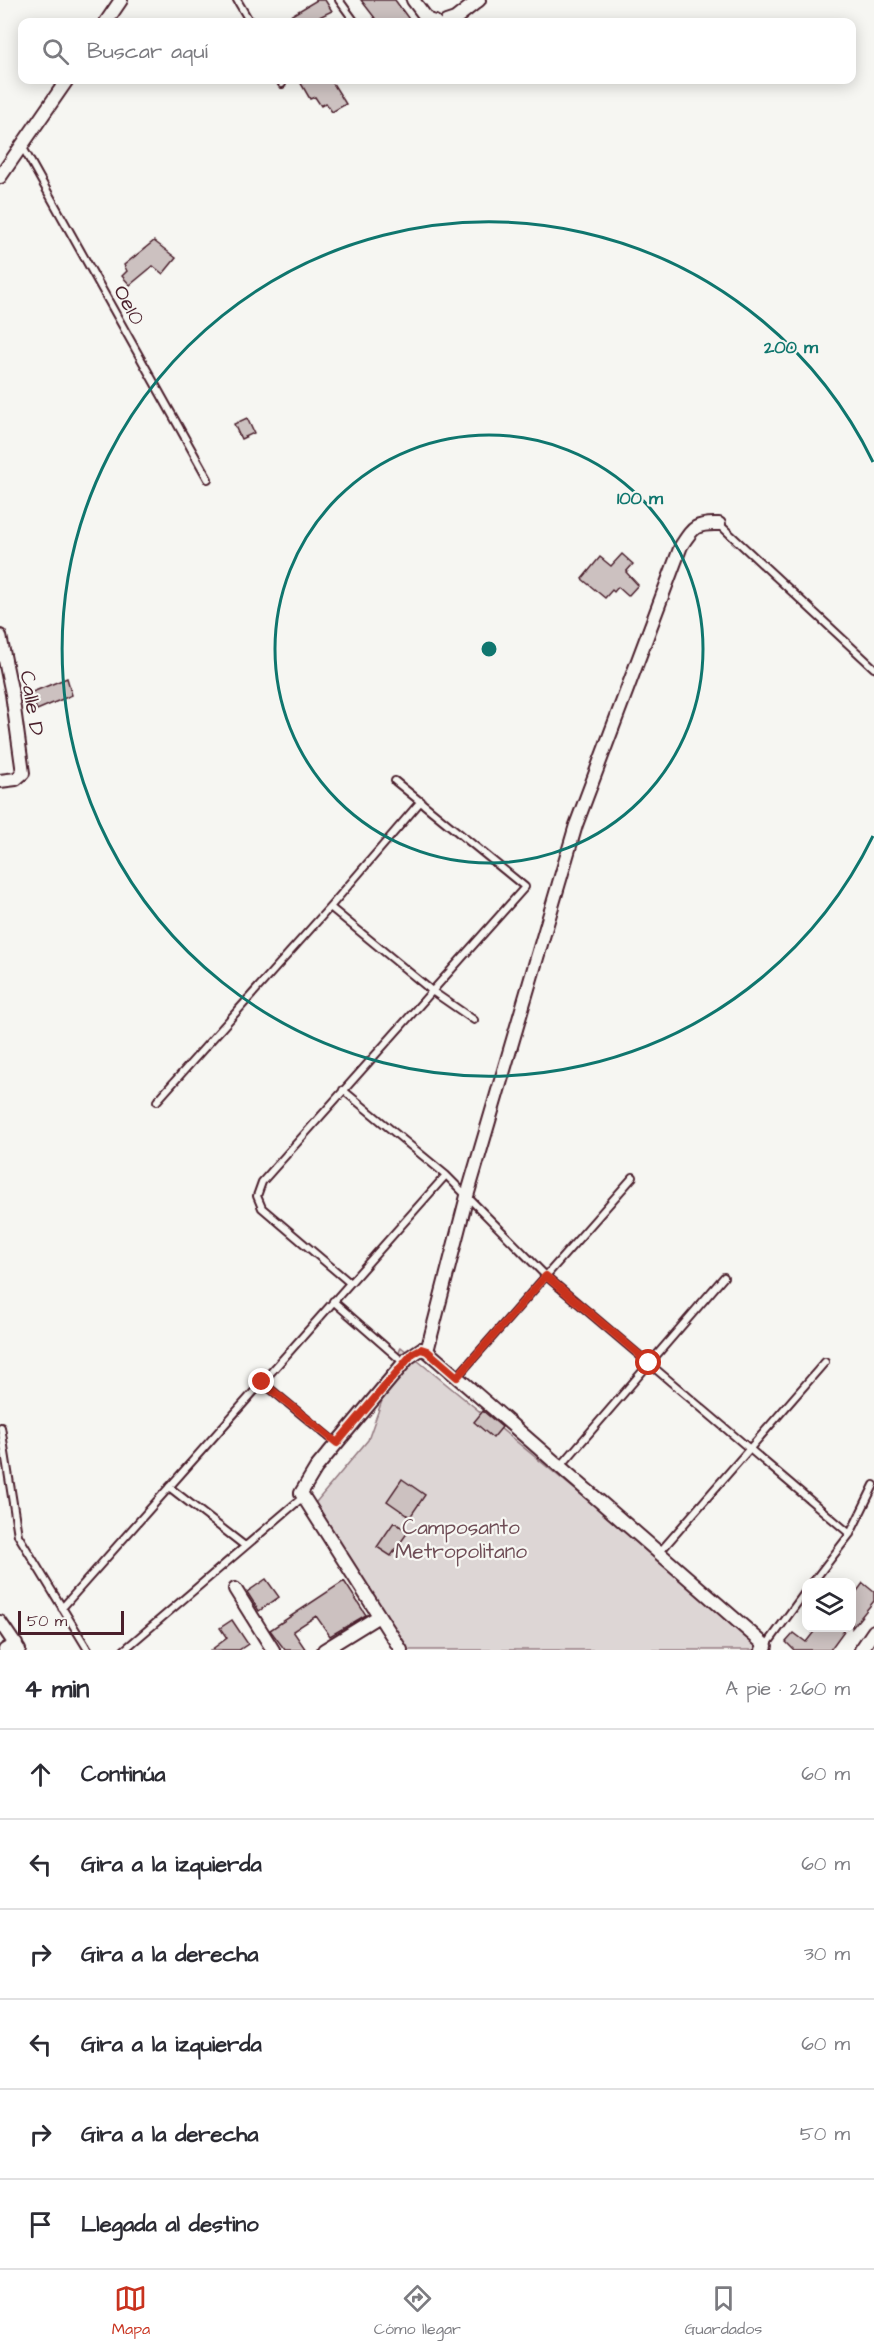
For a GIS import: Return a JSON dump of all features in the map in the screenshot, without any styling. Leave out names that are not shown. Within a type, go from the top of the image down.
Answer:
[{"type":"street","points":[[109,18],[121,0]]},
{"type":"street","points":[[413,0],[426,18]]},
{"type":"street","points":[[456,18],[479,0]]},
{"type":"street","points":[[0,177],[64,84]]},
{"type":"street","points":[[427,1351],[467,1196],[576,825],[681,546],[692,529],[702,523],[718,524]]},
{"type":"street","name":"Calle D","points":[[0,636],[23,768],[16,779],[0,781]]},
{"type":"street","points":[[401,1650],[302,1493],[304,1487],[337,1443],[404,1363],[413,1353],[421,1349],[427,1351],[659,1553],[764,1648]]},
{"type":"street","points":[[235,1589],[273,1650]]},
{"type":"street","points":[[324,1650],[379,1616]]},
{"type":"street","points":[[0,1622],[18,1647],[4,1650]]},
{"type":"street","points":[[861,1650],[874,1631]]},
{"type":"lane","points":[[237,0],[248,18]]},
{"type":"lane","points":[[339,0],[352,18]]},
{"type":"lane","name":"Oe10","points":[[22,146],[208,479]]},
{"type":"lane","points":[[718,524],[874,668]]},
{"type":"lane","points":[[350,1283],[262,1208],[257,1196],[262,1182],[525,887],[395,781]]},
{"type":"lane","points":[[157,1101],[421,801]]},
{"type":"lane","points":[[330,907],[432,991],[474,1020]]},
{"type":"lane","points":[[343,1090],[446,1175],[546,1276],[850,1534]]},
{"type":"lane","points":[[62,1608],[446,1175]]},
{"type":"lane","points":[[457,1377],[633,1177]]},
{"type":"lane","points":[[560,1467],[724,1277]]},
{"type":"lane","points":[[333,1301],[404,1363]]},
{"type":"lane","points":[[659,1553],[825,1362]]},
{"type":"lane","points":[[262,1382],[337,1443]]},
{"type":"lane","points":[[0,1427],[18,1535],[88,1650]]},
{"type":"lane","points":[[816,1578],[850,1534],[874,1485]]},
{"type":"lane","points":[[169,1487],[245,1546]]},
{"type":"lane","points":[[124,1650],[303,1496]]},
{"type":"lane","points":[[764,1648],[802,1599]]},
{"type":"green space","name":"Camposanto Metropolitano","points":[[401,1347],[766,1646],[763,1650],[401,1650],[306,1514],[368,1440]]},
{"type":"building","points":[[317,0],[325,0],[332,11],[317,18],[287,18]]},
{"type":"building","points":[[361,0],[395,0],[408,18],[375,18]]},
{"type":"building","points":[[301,84],[334,84],[346,104],[332,112],[326,103],[321,106],[315,97],[310,99]]},
{"type":"building","points":[[154,241],[176,258],[163,274],[153,266],[130,285],[122,276],[127,271],[124,265]]},
{"type":"building","points":[[247,418],[254,433],[241,439],[234,424]]},
{"type":"building","points":[[622,554],[633,564],[626,572],[638,585],[628,596],[618,587],[605,598],[582,579],[600,557],[611,566]]},
{"type":"building","points":[[67,678],[72,695],[37,710],[30,693]]},
{"type":"building","points":[[483,1411],[502,1427],[493,1438],[474,1422]]},
{"type":"building","points":[[402,1479],[425,1495],[410,1517],[387,1501]]},
{"type":"building","points":[[394,1522],[408,1532],[391,1556],[377,1547]]},
{"type":"building","points":[[266,1579],[279,1597],[259,1611],[247,1592]]},
{"type":"building","points":[[344,1581],[366,1615],[330,1636],[316,1616],[293,1631],[306,1650],[285,1650],[270,1630]]},
{"type":"building","points":[[863,1583],[874,1592],[874,1601],[856,1623],[856,1593]]},
{"type":"building","points":[[232,1620],[248,1644],[239,1650],[211,1650],[227,1638],[220,1628]]},
{"type":"building","points":[[814,1632],[843,1632],[830,1650],[794,1650],[786,1642],[794,1633],[806,1642]]},
{"type":"route","points":[[262,1382],[337,1443],[413,1353],[421,1349],[427,1351],[457,1377],[546,1276],[649,1363]]}]
